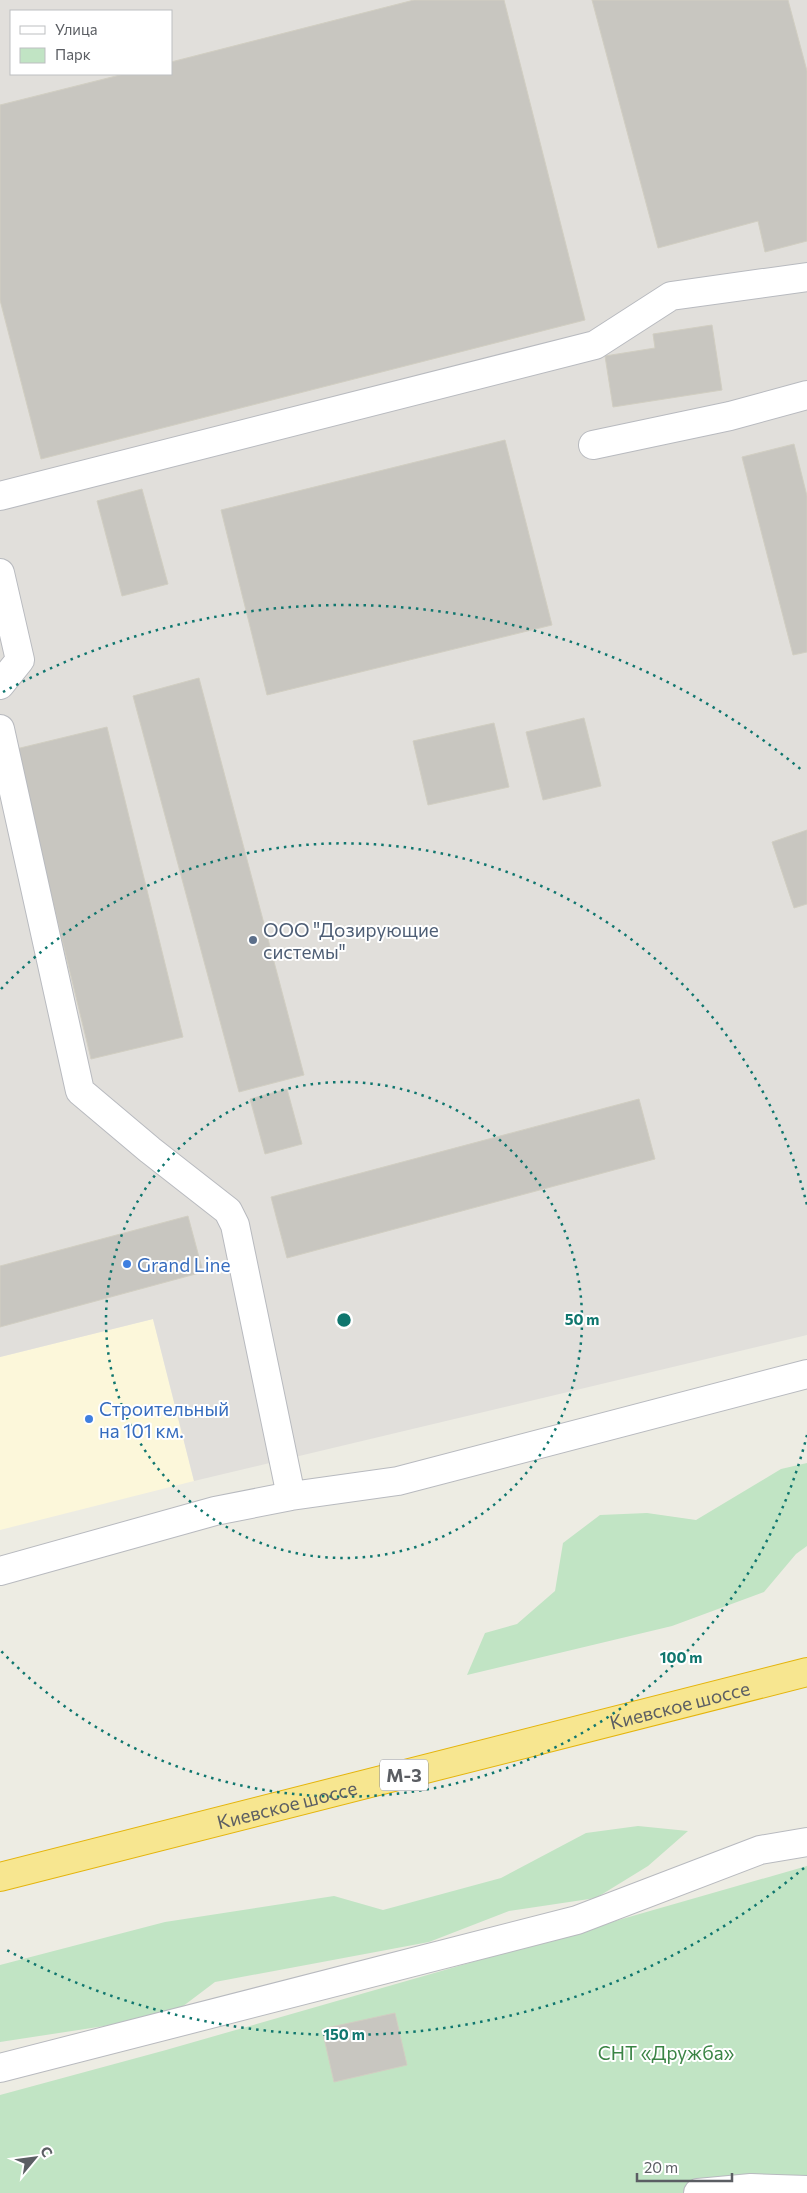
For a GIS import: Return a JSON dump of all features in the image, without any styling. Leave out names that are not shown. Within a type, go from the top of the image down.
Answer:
[{"type":"highway","name":"Киевское шоссе","points":[[0,1877],[807,1672]]},
{"type":"street","points":[[0,496],[595,345],[671,296],[807,278]]},
{"type":"street","points":[[593,445],[730,416],[807,395]]},
{"type":"street","points":[[0,573],[20,660],[0,685]]},
{"type":"street","points":[[0,729],[80,1091],[150,1150],[228,1211],[235,1225],[291,1496]]},
{"type":"street","points":[[0,1571],[215,1511],[291,1496],[398,1481],[807,1374]]},
{"type":"street","points":[[0,2068],[577,1920],[760,1850],[807,1842]]},
{"type":"street","points":[[698,2193],[751,2188],[807,2190]]},
{"type":"shaded area","points":[[0,0],[807,0],[807,1335],[194,1481],[153,1319],[0,1357]]},
{"type":"shaded area","name":"Строительный на 101 км.","points":[[153,1319],[194,1481],[0,1530],[0,1357]]},
{"type":"green space","points":[[807,1463],[807,1546],[796,1554],[764,1592],[672,1626],[467,1675],[485,1633],[517,1624],[555,1591],[563,1543],[600,1515],[647,1513],[696,1520],[781,1469]]},
{"type":"green space","points":[[638,1826],[688,1831],[648,1866],[596,1898],[509,1911],[429,1942],[215,1982],[170,2016],[0,2042],[0,1965],[165,1922],[334,1896],[383,1910],[501,1878],[586,1833]]},
{"type":"green space","name":"СНТ «Дружба»","points":[[807,1866],[807,2193],[0,2193],[0,2095],[166,2050]]},
{"type":"building","points":[[414,0],[504,0],[585,320],[41,459],[0,300],[0,105],[120,75],[172,75],[172,62]]},
{"type":"building","points":[[592,0],[788,0],[807,71],[807,241],[765,252],[758,221],[658,248]]},
{"type":"building","points":[[712,325],[722,390],[613,407],[605,356],[655,348],[653,334]]},
{"type":"building","points":[[505,440],[552,625],[267,695],[221,510]]},
{"type":"building","points":[[794,444],[807,496],[807,652],[793,655],[742,457]]},
{"type":"building","points":[[142,489],[168,584],[122,596],[97,501]]},
{"type":"building","points":[[199,678],[304,1075],[239,1092],[133,696]]},
{"type":"building","points":[[584,718],[601,786],[543,800],[526,732]]},
{"type":"building","points":[[494,723],[509,787],[428,805],[413,741]]},
{"type":"building","points":[[107,727],[183,1037],[91,1059],[16,749]]},
{"type":"building","points":[[807,830],[807,904],[794,908],[772,842]]},
{"type":"building","points":[[287,1089],[302,1144],[265,1154],[250,1099]]},
{"type":"building","points":[[639,1099],[655,1159],[287,1258],[271,1197]]},
{"type":"building","points":[[188,1216],[203,1272],[0,1327],[0,1266]]},
{"type":"building","points":[[395,2013],[407,2065],[334,2082],[322,2029]]},
{"type":"place","name":"ООО \"Дозирующие системы\"","points":[[253,940]]},
{"type":"place","name":"Grand Line","points":[[127,1264]]},
{"type":"place","name":"Строительный на 101 км.","points":[[89,1419]]}]
